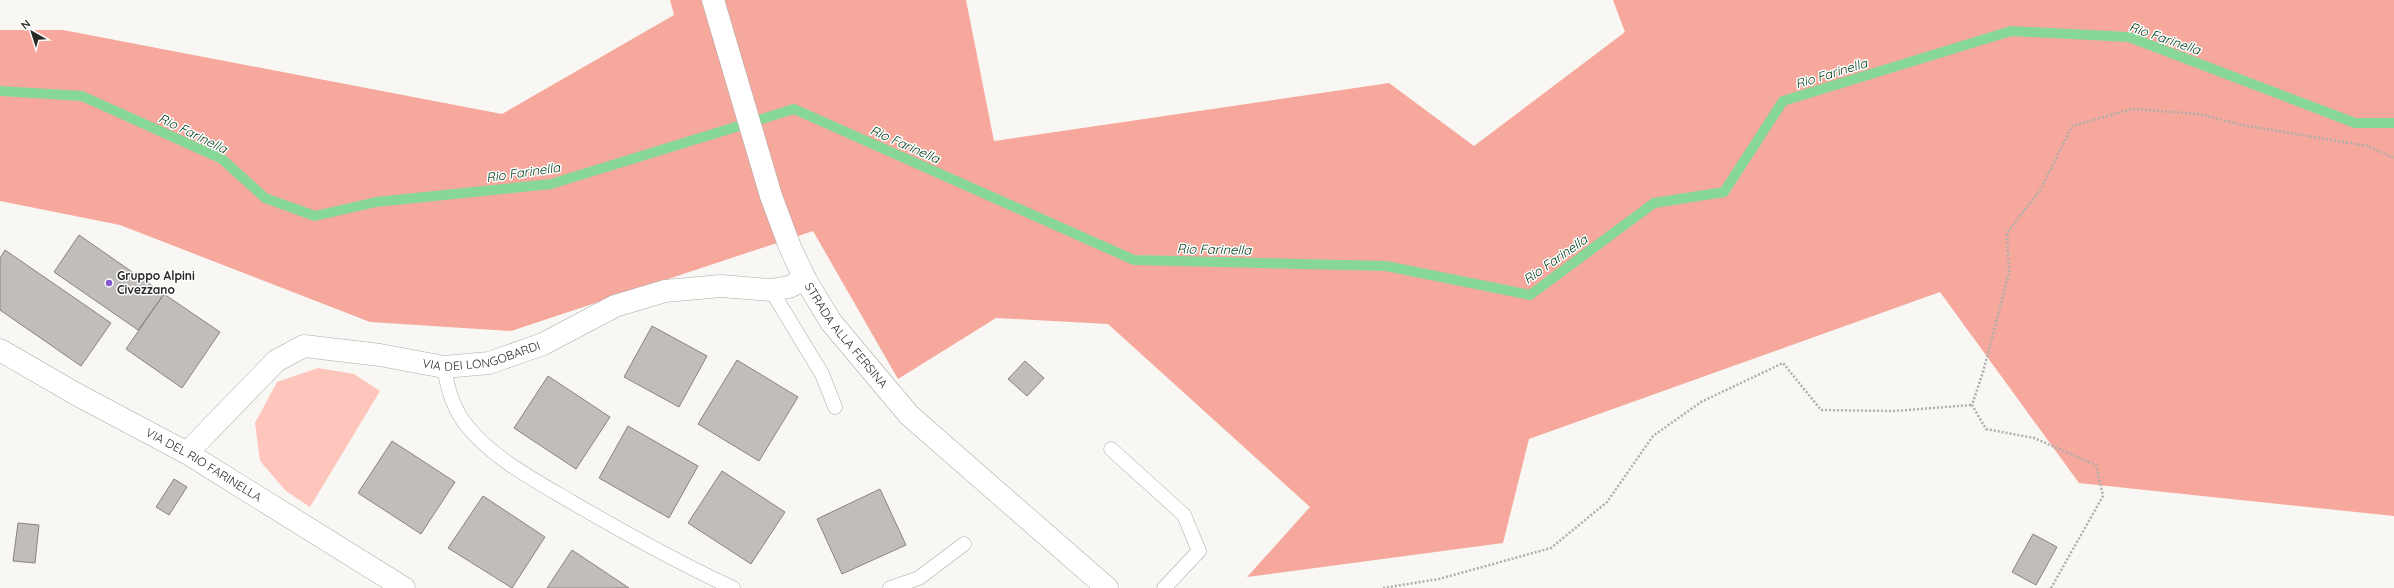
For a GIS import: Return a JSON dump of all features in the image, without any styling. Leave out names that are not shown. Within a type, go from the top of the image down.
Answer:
[{"type":"street","name":"STRADA ALLA FERSINA","points":[[713,0],[771,196],[790,247],[805,279],[831,322],[909,415],[1107,588]]},
{"type":"street","name":"VIA DEI LONGOBARDI","points":[[187,453],[276,360],[304,346],[353,351],[444,367],[489,363],[543,344],[615,306],[665,291],[721,286],[771,290],[789,288],[805,279]]},
{"type":"street","name":"VIA DEL RIO FARINELLA","points":[[0,350],[76,394],[187,453],[404,588]]},
{"type":"lane","points":[[771,290],[822,374],[835,407]]},
{"type":"lane","points":[[444,367],[447,384],[455,406],[467,426],[507,463],[673,560],[733,588]]},
{"type":"lane","points":[[1111,449],[1184,515],[1199,551],[1164,588]]},
{"type":"lane","points":[[890,588],[919,578],[964,544]]},
{"type":"path","points":[[2051,588],[2103,496],[2096,465],[2034,438],[1986,429],[1972,405],[1983,372],[2009,273],[2007,233],[2041,189],[2072,126],[2132,109],[2198,114],[2242,125],[2367,146],[2394,158]]},
{"type":"path","points":[[1383,588],[1439,579],[1551,548],[1607,502],[1653,436],[1701,402],[1783,363],[1821,410],[1894,411],[1972,405]]},
{"type":"shaded area","points":[[670,0],[966,0],[994,141],[1389,83],[1474,146],[1625,32],[1613,0],[2394,0],[2394,516],[2079,483],[1940,292],[1529,439],[1503,543],[1247,577],[1310,507],[1108,324],[996,318],[898,379],[813,231],[511,331],[370,322],[120,225],[0,201],[0,30],[63,30],[502,114],[674,15]]},
{"type":"shaded area","points":[[318,368],[354,374],[380,391],[310,507],[286,491],[260,461],[255,423],[277,382]]},
{"type":"building","name":"Gruppo Alpini Civezzano","points":[[79,235],[164,294],[138,330],[54,272]]},
{"type":"building","points":[[5,250],[111,323],[81,366],[0,310],[0,258]]},
{"type":"building","points":[[164,294],[220,332],[182,388],[126,349]]},
{"type":"building","points":[[652,326],[707,356],[679,407],[624,377]]},
{"type":"building","points":[[737,360],[798,397],[759,461],[698,424]]},
{"type":"building","points":[[1025,361],[1044,378],[1027,396],[1008,379]]},
{"type":"building","points":[[548,376],[610,417],[576,469],[514,428]]},
{"type":"building","points":[[628,426],[698,466],[669,518],[599,478]]},
{"type":"building","points":[[392,441],[455,482],[421,534],[358,493]]},
{"type":"building","points":[[722,471],[785,512],[751,564],[688,523]]},
{"type":"building","points":[[174,479],[187,487],[169,515],[156,507]]},
{"type":"building","points":[[880,489],[906,545],[842,574],[817,519]]},
{"type":"building","points":[[483,496],[545,537],[512,588],[448,548]]},
{"type":"building","points":[[18,523],[39,525],[35,563],[13,561]]},
{"type":"building","points":[[2033,534],[2057,547],[2036,585],[2012,572]]},
{"type":"building","points":[[572,550],[629,588],[547,588]]},
{"type":"waterway","name":"Rio Farinella","points":[[0,91],[82,96],[222,159],[265,198],[315,216],[376,202],[551,184],[794,109],[1134,260],[1386,266],[1530,295],[1654,203],[1724,192],[1783,101],[2011,31],[2129,37],[2355,123],[2394,123]]},
{"type":"place","name":"Gruppo Alpini Civezzano","points":[[109,283]]}]
